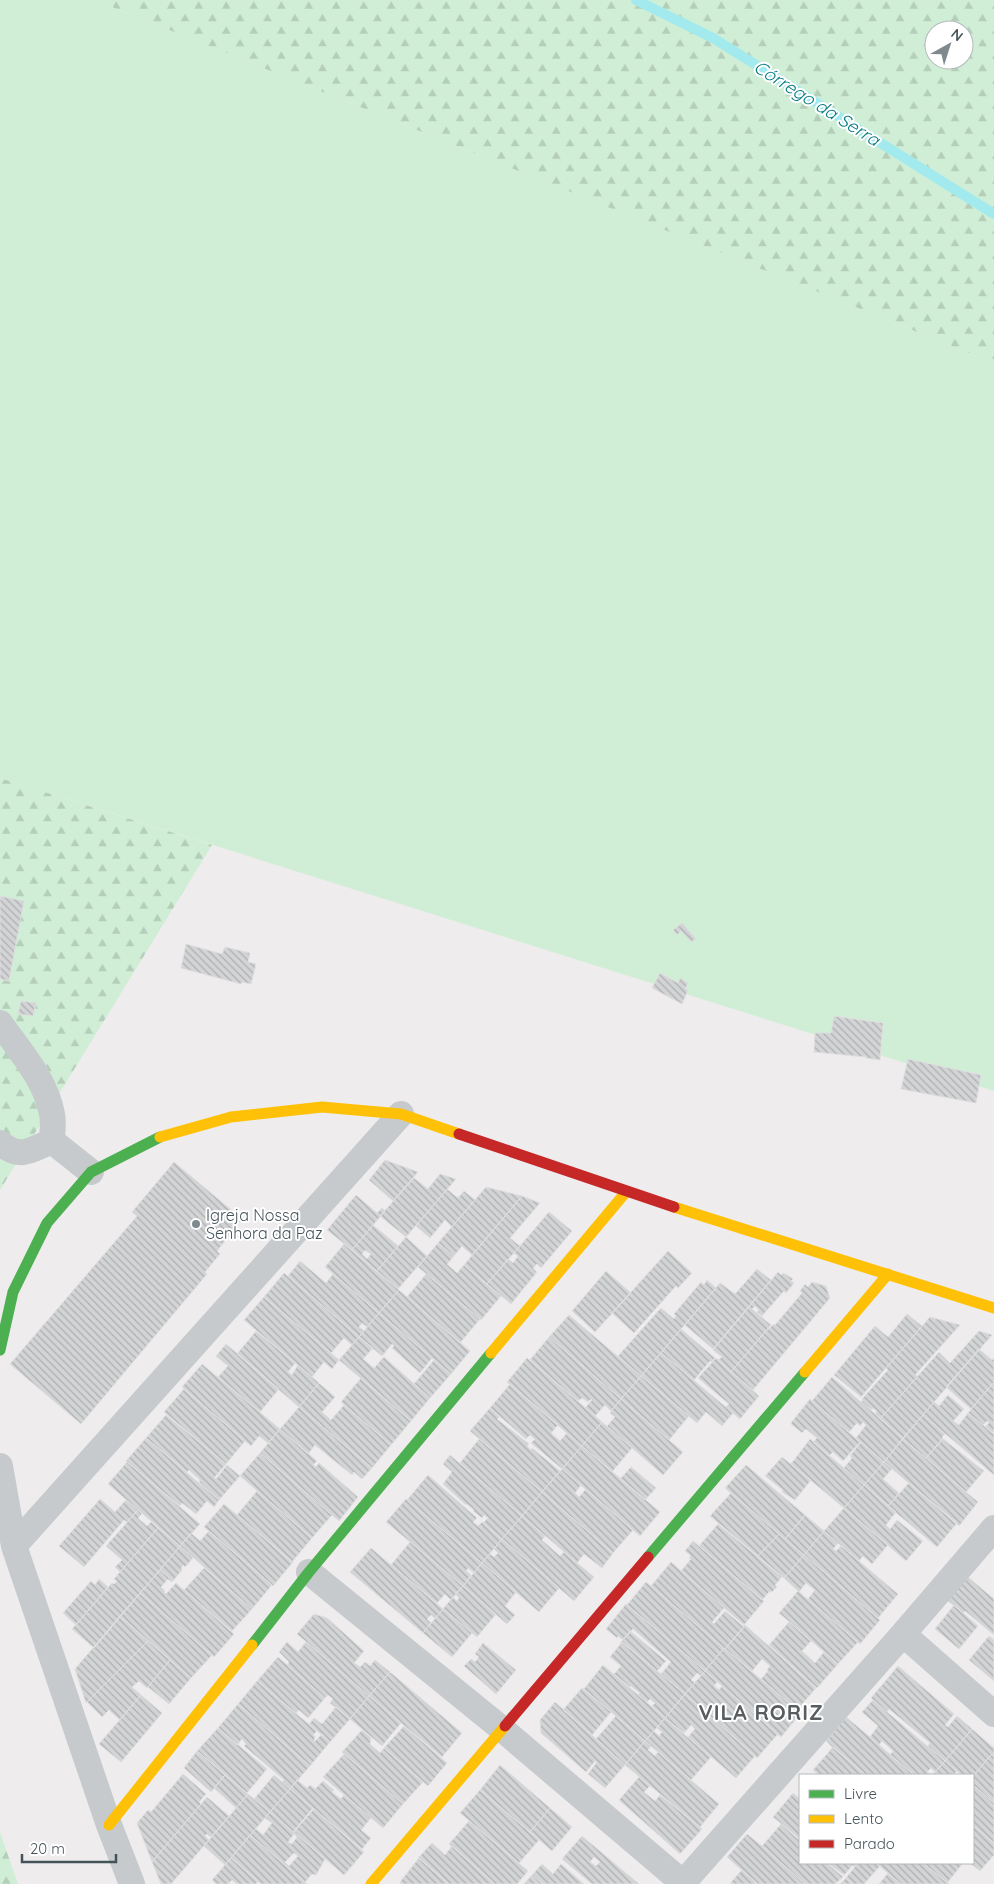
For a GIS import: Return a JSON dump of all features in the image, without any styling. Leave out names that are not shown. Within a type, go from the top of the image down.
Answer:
[{"type":"street","points":[[0,1023],[31,1066],[47,1095],[52,1114],[52,1141]]},
{"type":"street","points":[[0,1350],[13,1292],[47,1223],[91,1172],[160,1137],[231,1117],[322,1106],[401,1114],[626,1192],[994,1308]]},
{"type":"street","points":[[14,1546],[401,1114]]},
{"type":"street","points":[[0,1143],[10,1152],[25,1153],[52,1141]]},
{"type":"street","points":[[52,1141],[91,1172]]},
{"type":"street","points":[[109,1825],[309,1572],[626,1192]]},
{"type":"street","points":[[372,1884],[888,1274]]},
{"type":"street","points":[[0,1466],[14,1546],[109,1825],[132,1884]]},
{"type":"street","points":[[309,1572],[502,1729],[682,1884],[994,1528]]},
{"type":"street","points":[[903,1634],[994,1714]]},
{"type":"green space","points":[[0,0],[95,0],[994,363],[994,1091],[0,778]]},
{"type":"green space","points":[[95,0],[994,0],[994,363]]},
{"type":"green space","points":[[0,778],[212,845],[0,1190]]},
{"type":"green space","points":[[0,1832],[18,1884],[0,1884]]},
{"type":"building","points":[[0,896],[24,901],[9,981],[0,979]]},
{"type":"building","points":[[682,923],[696,939],[691,942],[681,931],[677,935],[673,930]]},
{"type":"building","points":[[186,944],[222,954],[225,947],[250,953],[248,962],[256,964],[251,984],[242,982],[241,984],[181,968]]},
{"type":"building","points":[[660,973],[678,983],[680,978],[688,983],[685,989],[688,990],[682,1004],[652,988]]},
{"type":"building","points":[[21,1001],[36,1003],[33,1016],[18,1014]]},
{"type":"building","points":[[834,1016],[883,1023],[880,1060],[814,1052],[815,1033],[831,1033]]},
{"type":"building","points":[[908,1059],[981,1075],[976,1103],[901,1089]]},
{"type":"building","points":[[385,1160],[418,1172],[393,1201],[369,1180]]},
{"type":"building","points":[[174,1162],[242,1219],[217,1251],[220,1254],[205,1272],[207,1274],[81,1424],[10,1364],[137,1216],[132,1212]]},
{"type":"building","points":[[440,1174],[456,1179],[406,1237],[380,1216],[414,1178],[428,1189]]},
{"type":"building","points":[[486,1187],[522,1196],[472,1255],[462,1246],[454,1256],[438,1243]]},
{"type":"building","points":[[447,1189],[458,1198],[464,1191],[475,1200],[452,1227],[445,1220],[430,1238],[416,1226]]},
{"type":"building","points":[[356,1195],[377,1213],[382,1208],[385,1211],[352,1250],[327,1230]]},
{"type":"building","points":[[522,1196],[540,1203],[510,1238],[520,1246],[487,1284],[464,1265]]},
{"type":"building","points":[[549,1212],[572,1231],[541,1268],[537,1264],[533,1268],[537,1272],[511,1304],[487,1284],[508,1259],[513,1263],[518,1256],[514,1253]]},
{"type":"building","points":[[373,1225],[398,1246],[377,1271],[352,1250]],"holes":[[[365,1250],[371,1254],[367,1259],[362,1254]]]},
{"type":"building","points":[[406,1237],[427,1256],[398,1289],[377,1271]]},
{"type":"building","points":[[438,1243],[454,1256],[447,1264],[457,1273],[464,1265],[501,1296],[481,1320],[418,1267]]},
{"type":"building","points":[[344,1244],[399,1290],[379,1313],[325,1267]]},
{"type":"building","points":[[668,1251],[692,1273],[678,1288],[676,1286],[634,1333],[612,1313]]},
{"type":"building","points":[[300,1261],[326,1283],[333,1274],[379,1313],[367,1327],[362,1323],[359,1327],[364,1331],[359,1337],[288,1276]]},
{"type":"building","points":[[757,1269],[771,1280],[713,1349],[685,1325],[720,1283],[735,1294]]},
{"type":"building","points":[[606,1271],[631,1293],[595,1332],[572,1311]]},
{"type":"building","points":[[778,1272],[793,1279],[791,1281],[794,1283],[786,1293],[784,1291],[762,1316],[757,1312],[759,1310],[755,1306],[752,1309],[771,1325],[731,1372],[718,1360],[722,1357],[713,1350]]},
{"type":"building","points":[[284,1273],[359,1337],[352,1345],[344,1338],[331,1353],[264,1297]]},
{"type":"building","points":[[426,1274],[480,1319],[460,1343],[407,1297]]},
{"type":"building","points":[[707,1280],[716,1288],[641,1376],[618,1356],[661,1308],[674,1319],[676,1316],[674,1314],[701,1282],[704,1285]]},
{"type":"building","points":[[812,1282],[826,1286],[830,1298],[753,1390],[731,1372],[763,1334],[775,1325],[802,1293],[800,1291],[805,1284],[808,1287]]},
{"type":"building","points":[[399,1290],[470,1351],[451,1374],[379,1313]]},
{"type":"building","points":[[264,1297],[339,1360],[332,1369],[324,1362],[312,1377],[244,1320]]},
{"type":"building","points":[[379,1313],[432,1358],[420,1373],[392,1348],[394,1346],[392,1344],[382,1356],[359,1337]]},
{"type":"building","points":[[907,1314],[922,1326],[861,1397],[834,1375],[875,1326],[888,1337]]},
{"type":"building","points":[[569,1315],[641,1376],[621,1399],[549,1337]]},
{"type":"building","points":[[930,1317],[960,1325],[915,1375],[918,1376],[880,1419],[875,1414],[877,1411],[872,1408],[871,1410],[861,1402],[862,1399],[888,1370],[886,1368]]},
{"type":"building","points":[[681,1329],[715,1358],[710,1361],[694,1380],[661,1353]]},
{"type":"building","points":[[256,1331],[295,1363],[288,1372],[292,1375],[298,1365],[319,1383],[299,1407],[237,1354]]},
{"type":"building","points":[[979,1331],[992,1335],[903,1438],[880,1419],[939,1352],[950,1363]]},
{"type":"building","points":[[359,1337],[373,1348],[363,1359],[374,1368],[384,1357],[430,1398],[411,1421],[339,1360]]},
{"type":"building","points":[[549,1337],[621,1399],[611,1411],[605,1405],[595,1416],[585,1408],[591,1399],[588,1402],[582,1398],[578,1401],[530,1360]]},
{"type":"building","points":[[226,1344],[279,1389],[260,1412],[218,1377],[228,1366],[216,1356]]},
{"type":"building","points":[[979,1349],[992,1360],[994,1358],[994,1382],[971,1409],[946,1387]]},
{"type":"building","points":[[661,1353],[733,1413],[722,1426],[706,1412],[697,1423],[641,1376]]},
{"type":"building","points":[[527,1358],[602,1422],[582,1446],[507,1382]]},
{"type":"building","points":[[716,1358],[759,1396],[740,1419],[726,1407],[729,1404],[698,1378]]},
{"type":"building","points":[[434,1360],[451,1374],[430,1398],[414,1384]]},
{"type":"building","points":[[202,1364],[280,1429],[268,1443],[259,1436],[251,1446],[182,1387]]},
{"type":"building","points":[[641,1376],[689,1416],[669,1440],[621,1399]]},
{"type":"building","points":[[832,1377],[903,1438],[884,1462],[856,1438],[866,1425],[863,1422],[860,1426],[857,1423],[849,1432],[812,1401]]},
{"type":"building","points":[[361,1378],[411,1421],[391,1445],[341,1402]]},
{"type":"building","points":[[994,1382],[994,1431],[992,1433],[985,1427],[989,1423],[987,1421],[983,1425],[968,1413]]},
{"type":"building","points":[[319,1383],[335,1397],[322,1412],[331,1420],[344,1405],[391,1445],[372,1468],[299,1407]]},
{"type":"building","points":[[510,1384],[558,1425],[551,1433],[560,1441],[567,1433],[582,1446],[562,1469],[531,1443],[535,1439],[530,1435],[526,1439],[490,1408]]},
{"type":"building","points":[[184,1389],[245,1441],[226,1464],[164,1412]]},
{"type":"building","points":[[948,1395],[964,1409],[953,1421],[959,1425],[968,1413],[994,1434],[994,1475],[923,1415],[934,1402],[939,1406]]},
{"type":"building","points":[[621,1399],[683,1452],[663,1475],[607,1426],[615,1417],[610,1413]]},
{"type":"building","points":[[810,1399],[860,1442],[843,1461],[833,1452],[829,1456],[813,1442],[817,1438],[806,1429],[802,1433],[791,1424]]},
{"type":"building","points":[[299,1407],[372,1468],[362,1479],[354,1472],[352,1475],[315,1445],[308,1454],[280,1429]]},
{"type":"building","points":[[490,1408],[499,1417],[497,1419],[529,1444],[527,1446],[531,1450],[532,1448],[560,1471],[542,1492],[470,1431]]},
{"type":"building","points":[[166,1415],[226,1464],[214,1478],[216,1479],[227,1465],[240,1476],[219,1500],[189,1470],[187,1472],[146,1438]]},
{"type":"building","points":[[923,1415],[945,1434],[926,1458],[903,1439]]},
{"type":"building","points":[[602,1422],[632,1448],[612,1472],[582,1446]]},
{"type":"building","points":[[280,1429],[317,1461],[313,1465],[316,1467],[319,1463],[358,1497],[339,1521],[260,1453]]},
{"type":"building","points":[[146,1438],[219,1500],[214,1507],[207,1501],[196,1514],[182,1503],[180,1506],[126,1461]]},
{"type":"building","points":[[479,1439],[542,1492],[522,1516],[460,1463]]},
{"type":"building","points":[[810,1439],[864,1485],[844,1508],[791,1464]]},
{"type":"building","points":[[903,1439],[978,1502],[959,1526],[884,1462]]},
{"type":"building","points":[[943,1439],[984,1471],[966,1492],[926,1458]]},
{"type":"building","points":[[861,1442],[884,1462],[864,1485],[844,1468],[852,1458],[850,1456]]},
{"type":"building","points":[[582,1446],[660,1512],[640,1536],[562,1469]]},
{"type":"building","points":[[260,1453],[332,1515],[312,1538],[240,1476]]},
{"type":"building","points":[[450,1455],[522,1516],[502,1539],[483,1523],[488,1518],[484,1515],[482,1518],[443,1484],[452,1472],[443,1464]]},
{"type":"building","points":[[782,1457],[811,1480],[795,1500],[782,1492],[783,1490],[765,1476]]},
{"type":"building","points":[[127,1462],[200,1524],[180,1546],[108,1484]]},
{"type":"building","points":[[884,1462],[892,1469],[883,1479],[899,1493],[888,1506],[864,1485]]},
{"type":"building","points":[[746,1465],[805,1515],[785,1539],[725,1488]]},
{"type":"building","points":[[631,1467],[656,1488],[645,1500],[620,1479]]},
{"type":"building","points":[[562,1469],[581,1485],[575,1493],[579,1497],[586,1489],[633,1530],[613,1553],[542,1492]]},
{"type":"building","points":[[428,1475],[477,1518],[473,1522],[478,1526],[482,1522],[502,1539],[482,1563],[407,1500]]},
{"type":"building","points":[[909,1483],[957,1523],[937,1547],[888,1506]]},
{"type":"building","points":[[864,1485],[896,1512],[886,1525],[890,1529],[897,1520],[923,1541],[906,1561],[844,1508]]},
{"type":"building","points":[[257,1491],[312,1538],[292,1562],[237,1515]]},
{"type":"building","points":[[542,1492],[613,1553],[602,1568],[584,1554],[577,1563],[522,1516]]},
{"type":"building","points":[[731,1493],[779,1534],[758,1556],[710,1516]]},
{"type":"building","points":[[100,1499],[115,1512],[126,1500],[138,1510],[127,1522],[124,1520],[84,1567],[59,1546]]},
{"type":"building","points":[[406,1499],[482,1563],[474,1573],[468,1568],[466,1571],[471,1575],[463,1586],[386,1522]]},
{"type":"building","points":[[224,1504],[293,1562],[273,1586],[204,1527]]},
{"type":"building","points":[[844,1508],[888,1545],[872,1564],[863,1556],[859,1561],[824,1531]]},
{"type":"building","points":[[138,1510],[142,1514],[138,1518],[147,1526],[151,1522],[158,1528],[120,1572],[115,1567],[122,1560],[106,1546]]},
{"type":"building","points":[[805,1515],[824,1531],[804,1555],[785,1539]]},
{"type":"building","points":[[522,1516],[545,1536],[542,1540],[560,1556],[564,1552],[594,1577],[574,1601],[502,1539]]},
{"type":"building","points":[[718,1524],[782,1577],[775,1585],[777,1587],[772,1592],[770,1591],[762,1600],[699,1546]]},
{"type":"building","points":[[158,1528],[180,1546],[94,1648],[72,1629],[112,1583],[114,1584],[117,1581],[114,1579]]},
{"type":"building","points":[[209,1531],[272,1585],[252,1609],[180,1546],[191,1533],[200,1541]]},
{"type":"building","points":[[824,1531],[838,1543],[833,1549],[836,1551],[841,1546],[898,1594],[878,1618],[804,1555]]},
{"type":"building","points":[[779,1534],[804,1555],[784,1578],[758,1556]]},
{"type":"building","points":[[502,1539],[559,1588],[539,1612],[482,1563],[490,1554],[494,1557],[498,1553],[494,1549]]},
{"type":"building","points":[[693,1541],[764,1601],[744,1625],[681,1571],[691,1559],[689,1558],[691,1556],[685,1551]]},
{"type":"building","points":[[410,1542],[463,1586],[451,1600],[445,1594],[437,1603],[391,1565]]},
{"type":"building","points":[[180,1546],[193,1558],[185,1567],[183,1565],[182,1570],[173,1581],[160,1570]]},
{"type":"building","points":[[371,1548],[443,1609],[435,1619],[431,1615],[427,1619],[431,1623],[423,1633],[350,1572]]},
{"type":"building","points":[[804,1555],[880,1620],[860,1644],[808,1599],[815,1590],[806,1583],[799,1592],[784,1578]]},
{"type":"building","points":[[671,1562],[724,1608],[712,1622],[714,1624],[725,1611],[744,1627],[725,1649],[651,1586]]},
{"type":"building","points":[[482,1563],[516,1592],[505,1606],[515,1615],[507,1624],[463,1586]]},
{"type":"building","points":[[204,1568],[252,1609],[232,1631],[184,1590]]},
{"type":"building","points":[[160,1570],[173,1581],[168,1579],[161,1587],[166,1594],[176,1583],[234,1634],[214,1657],[140,1593]]},
{"type":"building","points":[[968,1577],[994,1599],[994,1635],[965,1611],[963,1613],[947,1600]]},
{"type":"building","points":[[99,1579],[108,1587],[76,1625],[63,1613],[91,1581],[95,1585]]},
{"type":"building","points":[[646,1582],[724,1648],[705,1671],[627,1605]]},
{"type":"building","points":[[463,1586],[496,1614],[477,1637],[443,1609],[453,1597],[457,1601],[459,1598],[455,1594]]},
{"type":"building","points":[[798,1591],[858,1642],[838,1664],[779,1613]]},
{"type":"building","points":[[140,1593],[212,1655],[191,1678],[120,1616]]},
{"type":"building","points":[[626,1604],[705,1671],[701,1676],[697,1673],[691,1680],[695,1683],[685,1694],[661,1674],[671,1662],[633,1629],[623,1640],[618,1636],[617,1638],[606,1629]]},
{"type":"building","points":[[954,1605],[978,1626],[959,1649],[935,1629]]},
{"type":"building","points":[[443,1609],[472,1633],[452,1657],[423,1633]]},
{"type":"building","points":[[314,1614],[327,1618],[364,1651],[354,1663],[360,1667],[365,1662],[370,1666],[375,1660],[390,1672],[369,1696],[297,1634]]},
{"type":"building","points":[[120,1616],[148,1641],[86,1703],[75,1669]]},
{"type":"building","points":[[789,1622],[811,1641],[802,1651],[815,1663],[824,1652],[838,1664],[817,1688],[769,1645]]},
{"type":"building","points":[[745,1625],[816,1688],[797,1710],[761,1679],[770,1666],[762,1659],[752,1671],[725,1649]]},
{"type":"building","points":[[630,1631],[666,1661],[657,1671],[621,1642]]},
{"type":"building","points":[[989,1636],[994,1640],[994,1681],[969,1660]]},
{"type":"building","points":[[148,1641],[170,1660],[147,1688],[139,1681],[132,1687],[141,1695],[120,1720],[109,1710],[102,1717],[87,1702]]},
{"type":"building","points":[[287,1642],[298,1652],[306,1642],[369,1696],[350,1719],[330,1703],[333,1699],[328,1695],[325,1698],[287,1665],[289,1662],[279,1652]]},
{"type":"building","points":[[622,1642],[685,1694],[665,1718],[652,1706],[655,1703],[650,1699],[647,1702],[638,1695],[640,1693],[614,1674],[621,1666],[610,1657]]},
{"type":"building","points":[[483,1643],[516,1670],[496,1694],[464,1666],[471,1659],[475,1662],[479,1657],[475,1654]]},
{"type":"building","points":[[724,1648],[801,1713],[781,1737],[705,1671]]},
{"type":"building","points":[[278,1657],[325,1698],[308,1718],[299,1710],[296,1713],[257,1681]]},
{"type":"building","points":[[170,1660],[191,1678],[169,1704],[148,1687]]},
{"type":"building","points":[[603,1665],[665,1718],[645,1741],[584,1689]]},
{"type":"building","points":[[898,1666],[954,1714],[945,1725],[948,1727],[957,1716],[972,1729],[945,1761],[928,1746],[930,1743],[889,1709],[887,1712],[871,1698]]},
{"type":"building","points":[[705,1671],[717,1682],[714,1686],[719,1690],[722,1686],[778,1734],[757,1758],[685,1694]]},
{"type":"building","points":[[390,1672],[462,1733],[442,1757],[369,1696]]},
{"type":"building","points":[[257,1681],[317,1731],[313,1735],[315,1736],[314,1742],[322,1734],[330,1742],[310,1766],[238,1704]]},
{"type":"building","points":[[582,1688],[611,1712],[592,1735],[563,1710]]},
{"type":"building","points":[[685,1694],[755,1756],[736,1778],[688,1737],[695,1729],[691,1725],[684,1733],[665,1718]]},
{"type":"building","points":[[141,1695],[162,1713],[121,1762],[99,1744]]},
{"type":"building","points":[[369,1696],[401,1723],[382,1746],[350,1719]]},
{"type":"building","points":[[873,1700],[945,1761],[935,1772],[931,1768],[927,1772],[930,1774],[913,1774],[890,1755],[893,1751],[882,1741],[879,1745],[870,1737],[878,1726],[862,1712]]},
{"type":"building","points":[[555,1702],[625,1765],[605,1788],[588,1774],[597,1762],[595,1761],[586,1772],[541,1733],[540,1720]]},
{"type":"building","points":[[238,1704],[310,1766],[290,1789],[282,1782],[284,1780],[244,1746],[246,1744],[242,1739],[237,1745],[218,1728]]},
{"type":"building","points":[[336,1707],[350,1719],[330,1742],[309,1724],[314,1718],[322,1724]]},
{"type":"building","points":[[616,1716],[645,1741],[625,1765],[596,1739]]},
{"type":"building","points":[[846,1717],[913,1774],[865,1774],[826,1741]]},
{"type":"building","points":[[665,1718],[711,1757],[691,1780],[645,1741],[654,1731],[659,1736],[662,1732],[657,1728]]},
{"type":"building","points":[[404,1726],[447,1763],[428,1786],[384,1748]]},
{"type":"building","points":[[218,1728],[267,1769],[247,1793],[197,1751]]},
{"type":"building","points":[[972,1729],[994,1748],[994,1756],[992,1754],[974,1775],[961,1774],[945,1761]]},
{"type":"building","points":[[362,1730],[371,1738],[370,1744],[380,1753],[384,1748],[423,1782],[403,1804],[342,1752]]},
{"type":"building","points":[[645,1741],[651,1746],[648,1750],[655,1756],[658,1752],[719,1804],[700,1827],[625,1765]]},
{"type":"building","points":[[833,1747],[865,1774],[818,1774],[813,1770]]},
{"type":"building","points":[[197,1751],[225,1775],[211,1792],[184,1768]]},
{"type":"building","points":[[344,1754],[403,1804],[383,1828],[323,1777]]},
{"type":"building","points":[[992,1754],[994,1756],[994,1803],[974,1786],[974,1775]]},
{"type":"building","points":[[945,1761],[957,1771],[954,1774],[933,1774]]},
{"type":"building","points":[[500,1765],[550,1808],[530,1832],[480,1790]]},
{"type":"building","points":[[183,1774],[206,1794],[199,1802],[201,1804],[152,1862],[137,1823],[148,1810],[151,1812]]},
{"type":"building","points":[[225,1775],[248,1794],[236,1808],[214,1788]]},
{"type":"building","points":[[274,1775],[290,1789],[270,1812],[254,1799]]},
{"type":"building","points":[[639,1777],[650,1786],[644,1792],[655,1801],[660,1795],[702,1829],[680,1854],[619,1800]]},
{"type":"building","points":[[297,1780],[307,1788],[310,1785],[315,1789],[323,1781],[341,1799],[344,1795],[371,1818],[361,1830],[371,1838],[362,1849],[290,1789]]},
{"type":"building","points":[[974,1786],[994,1803],[994,1843],[974,1826]]},
{"type":"building","points":[[290,1789],[313,1808],[293,1832],[270,1812]]},
{"type":"building","points":[[480,1790],[539,1840],[519,1863],[460,1813]]},
{"type":"building","points":[[793,1793],[799,1798],[799,1838],[773,1817]]},
{"type":"building","points":[[248,1794],[270,1812],[225,1865],[204,1846]]},
{"type":"building","points":[[207,1797],[229,1816],[211,1837],[207,1834],[205,1836],[209,1840],[171,1884],[161,1884],[152,1862]]},
{"type":"building","points":[[550,1808],[572,1827],[552,1851],[530,1832]]},
{"type":"building","points":[[314,1809],[364,1852],[344,1875],[294,1832]]},
{"type":"building","points":[[270,1812],[325,1859],[316,1875],[312,1874],[305,1882],[250,1835],[256,1829],[263,1835],[272,1823],[265,1818]],"holes":[[[294,1834],[297,1837],[292,1844],[288,1842]],[[294,1853],[298,1856],[289,1866],[285,1862]]]},
{"type":"building","points":[[469,1821],[528,1871],[517,1884],[495,1884],[449,1844]]},
{"type":"building","points":[[781,1824],[799,1840],[799,1864],[828,1864],[843,1877],[835,1884],[805,1884],[762,1846]]},
{"type":"building","points":[[974,1826],[994,1843],[994,1855],[980,1871],[971,1864],[974,1864]]},
{"type":"building","points":[[747,1834],[805,1884],[758,1884],[727,1857]]},
{"type":"building","points":[[250,1835],[307,1884],[261,1884],[231,1858]]},
{"type":"building","points":[[582,1836],[639,1884],[592,1884],[562,1859]],"holes":[[[594,1857],[600,1862],[596,1866],[590,1862]]]},
{"type":"building","points":[[432,1843],[445,1855],[452,1846],[495,1884],[449,1884],[418,1858]]},
{"type":"building","points":[[231,1858],[258,1881],[256,1884],[237,1884],[232,1880],[228,1884],[216,1884],[212,1880]]},
{"type":"building","points":[[419,1858],[449,1884],[401,1884],[400,1882]]},
{"type":"building","points":[[542,1864],[553,1874],[561,1864],[584,1884],[543,1884],[532,1875]]},
{"type":"building","points":[[829,1864],[857,1864],[854,1867],[853,1865],[844,1875]]},
{"type":"building","points":[[857,1864],[877,1864],[880,1866],[864,1884],[853,1884],[846,1878]]},
{"type":"building","points":[[877,1864],[924,1864],[949,1884],[901,1884]]},
{"type":"building","points":[[924,1864],[962,1864],[947,1883]]},
{"type":"building","points":[[742,1870],[758,1884],[731,1884]]},
{"type":"building","points":[[888,1873],[901,1884],[879,1884]]},
{"type":"building","points":[[532,1875],[543,1884],[524,1884]]},
{"type":"building","points":[[846,1878],[853,1884],[840,1884]]},
{"type":"waterway","name":"Córrego da Serra","points":[[636,0],[713,38],[994,214]]},
{"type":"traffic: fast","points":[[0,1350],[13,1292],[47,1223],[91,1172],[160,1137]]},
{"type":"traffic: fast","points":[[252,1645],[309,1572],[491,1353]]},
{"type":"traffic: fast","points":[[648,1557],[805,1372]]},
{"type":"traffic: slow","points":[[160,1137],[231,1117],[322,1107],[401,1114],[459,1134]]},
{"type":"traffic: slow","points":[[491,1353],[626,1192]]},
{"type":"traffic: slow","points":[[674,1207],[994,1308]]},
{"type":"traffic: slow","points":[[805,1372],[888,1274]]},
{"type":"traffic: slow","points":[[109,1825],[252,1645]]},
{"type":"traffic: slow","points":[[371,1884],[505,1726]]},
{"type":"traffic: jam","points":[[459,1134],[674,1207]]},
{"type":"traffic: jam","points":[[505,1726],[648,1557]]},
{"type":"place","name":"Igreja Nossa Senhora da Paz","points":[[196,1224]]},
{"type":"district","name":"VILA RORIZ","points":[[761,1712]]}]
